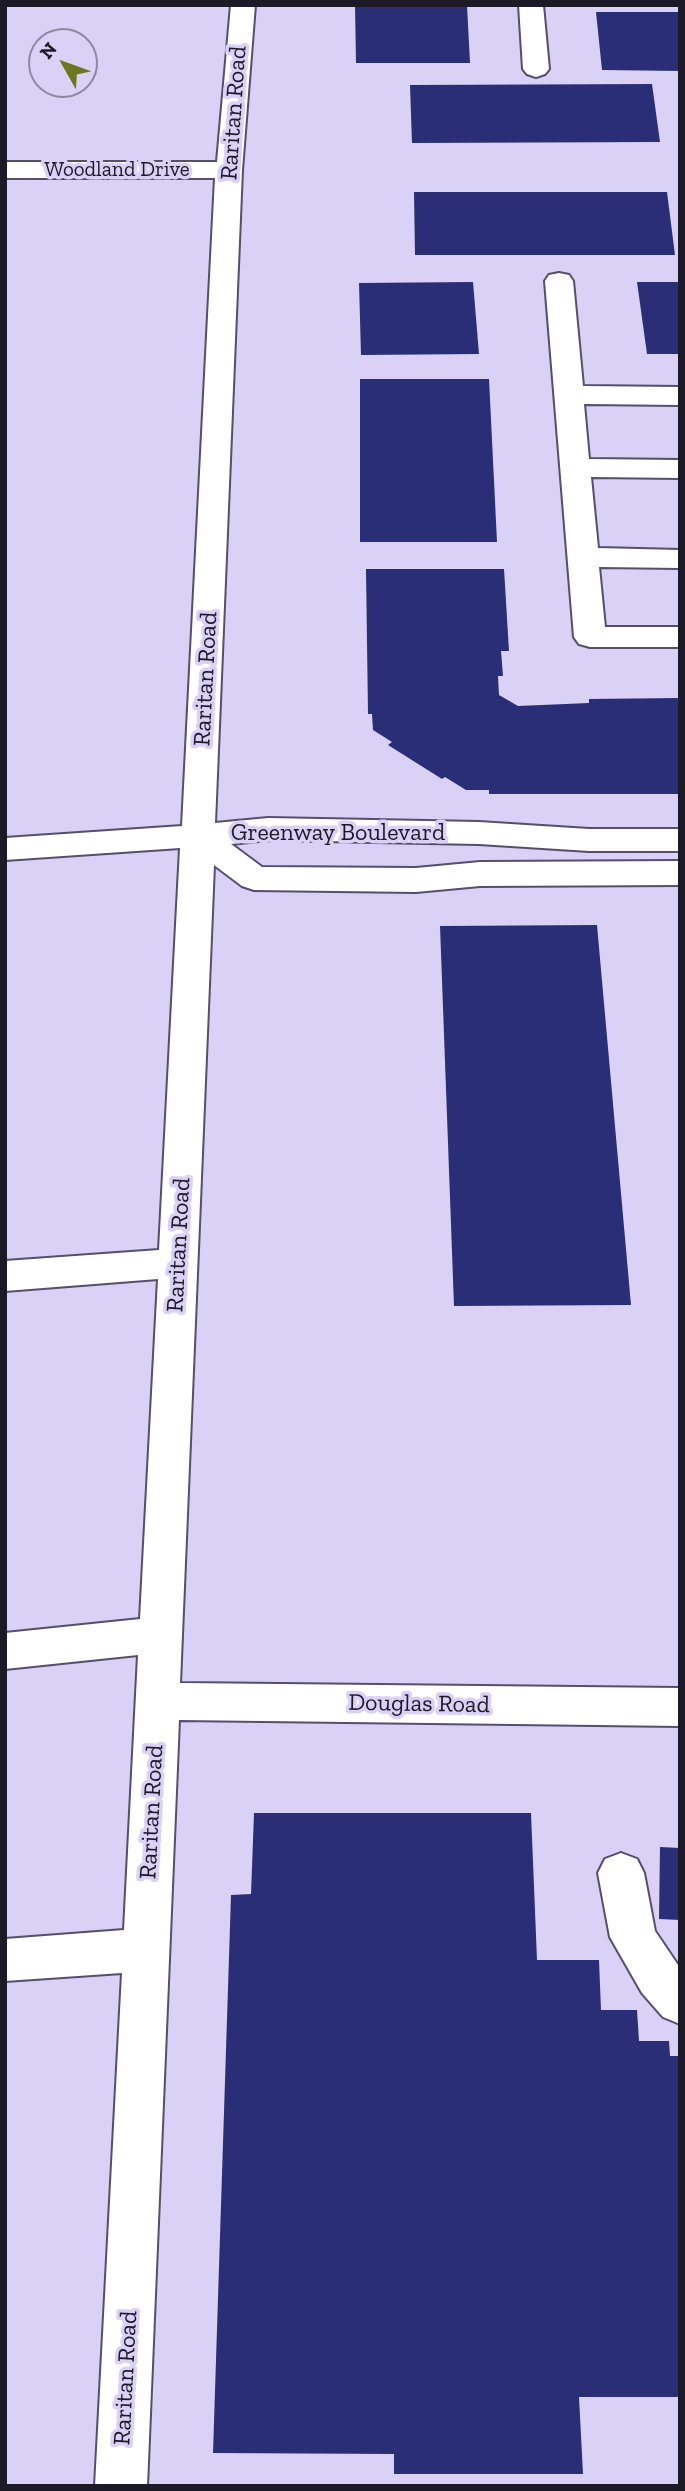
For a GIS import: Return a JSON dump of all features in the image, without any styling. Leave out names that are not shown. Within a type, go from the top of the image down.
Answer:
[{"type":"street","name":"Raritan Road","points":[[121,2486],[229,170],[243,5]]},
{"type":"street","points":[[531,5],[536,69]]},
{"type":"street","name":"Woodland Drive","points":[[5,170],[229,170]]},
{"type":"street","points":[[559,281],[590,637],[680,637]]},
{"type":"street","points":[[569,395],[680,396]]},
{"type":"street","points":[[575,468],[680,469]]},
{"type":"street","points":[[583,557],[680,559]]},
{"type":"street","name":"Greenway Boulevard","points":[[198,836],[268,829],[479,833],[589,840],[680,840]]},
{"type":"street","points":[[479,833],[481,874]]},
{"type":"street","points":[[5,849],[198,836]]},
{"type":"street","name":"Greenway Boulevard","points":[[198,836],[254,878],[416,880],[481,874],[680,873]]},
{"type":"street","points":[[5,1276],[178,1264]]},
{"type":"street","points":[[5,1651],[161,1635]]},
{"type":"street","name":"Douglas Road","points":[[158,1701],[680,1707]]},
{"type":"street","points":[[621,1873],[633,1937],[659,1978],[680,2002]]},
{"type":"street","points":[[5,1960],[146,1950]]},
{"type":"building","points":[[355,5],[467,5],[470,63],[356,63]]},
{"type":"building","points":[[596,12],[680,12],[680,71],[602,70]]},
{"type":"building","points":[[652,84],[660,142],[412,143],[410,85]]},
{"type":"building","points":[[414,192],[667,192],[675,255],[415,255]]},
{"type":"building","points":[[473,282],[479,354],[361,355],[359,283]]},
{"type":"building","points":[[637,282],[680,282],[680,354],[647,354]]},
{"type":"building","points":[[360,379],[489,379],[497,542],[360,542]]},
{"type":"building","points":[[366,569],[504,569],[509,651],[501,651],[503,676],[498,676],[499,695],[518,706],[589,703],[589,699],[680,698],[680,794],[489,794],[489,790],[466,790],[445,777],[442,779],[388,745],[392,742],[373,730],[372,714],[368,714]]},
{"type":"building","points":[[597,925],[631,1305],[454,1306],[440,926]]},
{"type":"building","points":[[254,1813],[531,1813],[537,1960],[599,1960],[601,2010],[637,2010],[639,2041],[669,2041],[670,2056],[680,2056],[680,2397],[579,2397],[583,2474],[394,2474],[394,2454],[213,2453],[231,1895],[251,1894]]},
{"type":"building","points":[[660,1847],[680,1848],[680,1920],[659,1919]]}]
